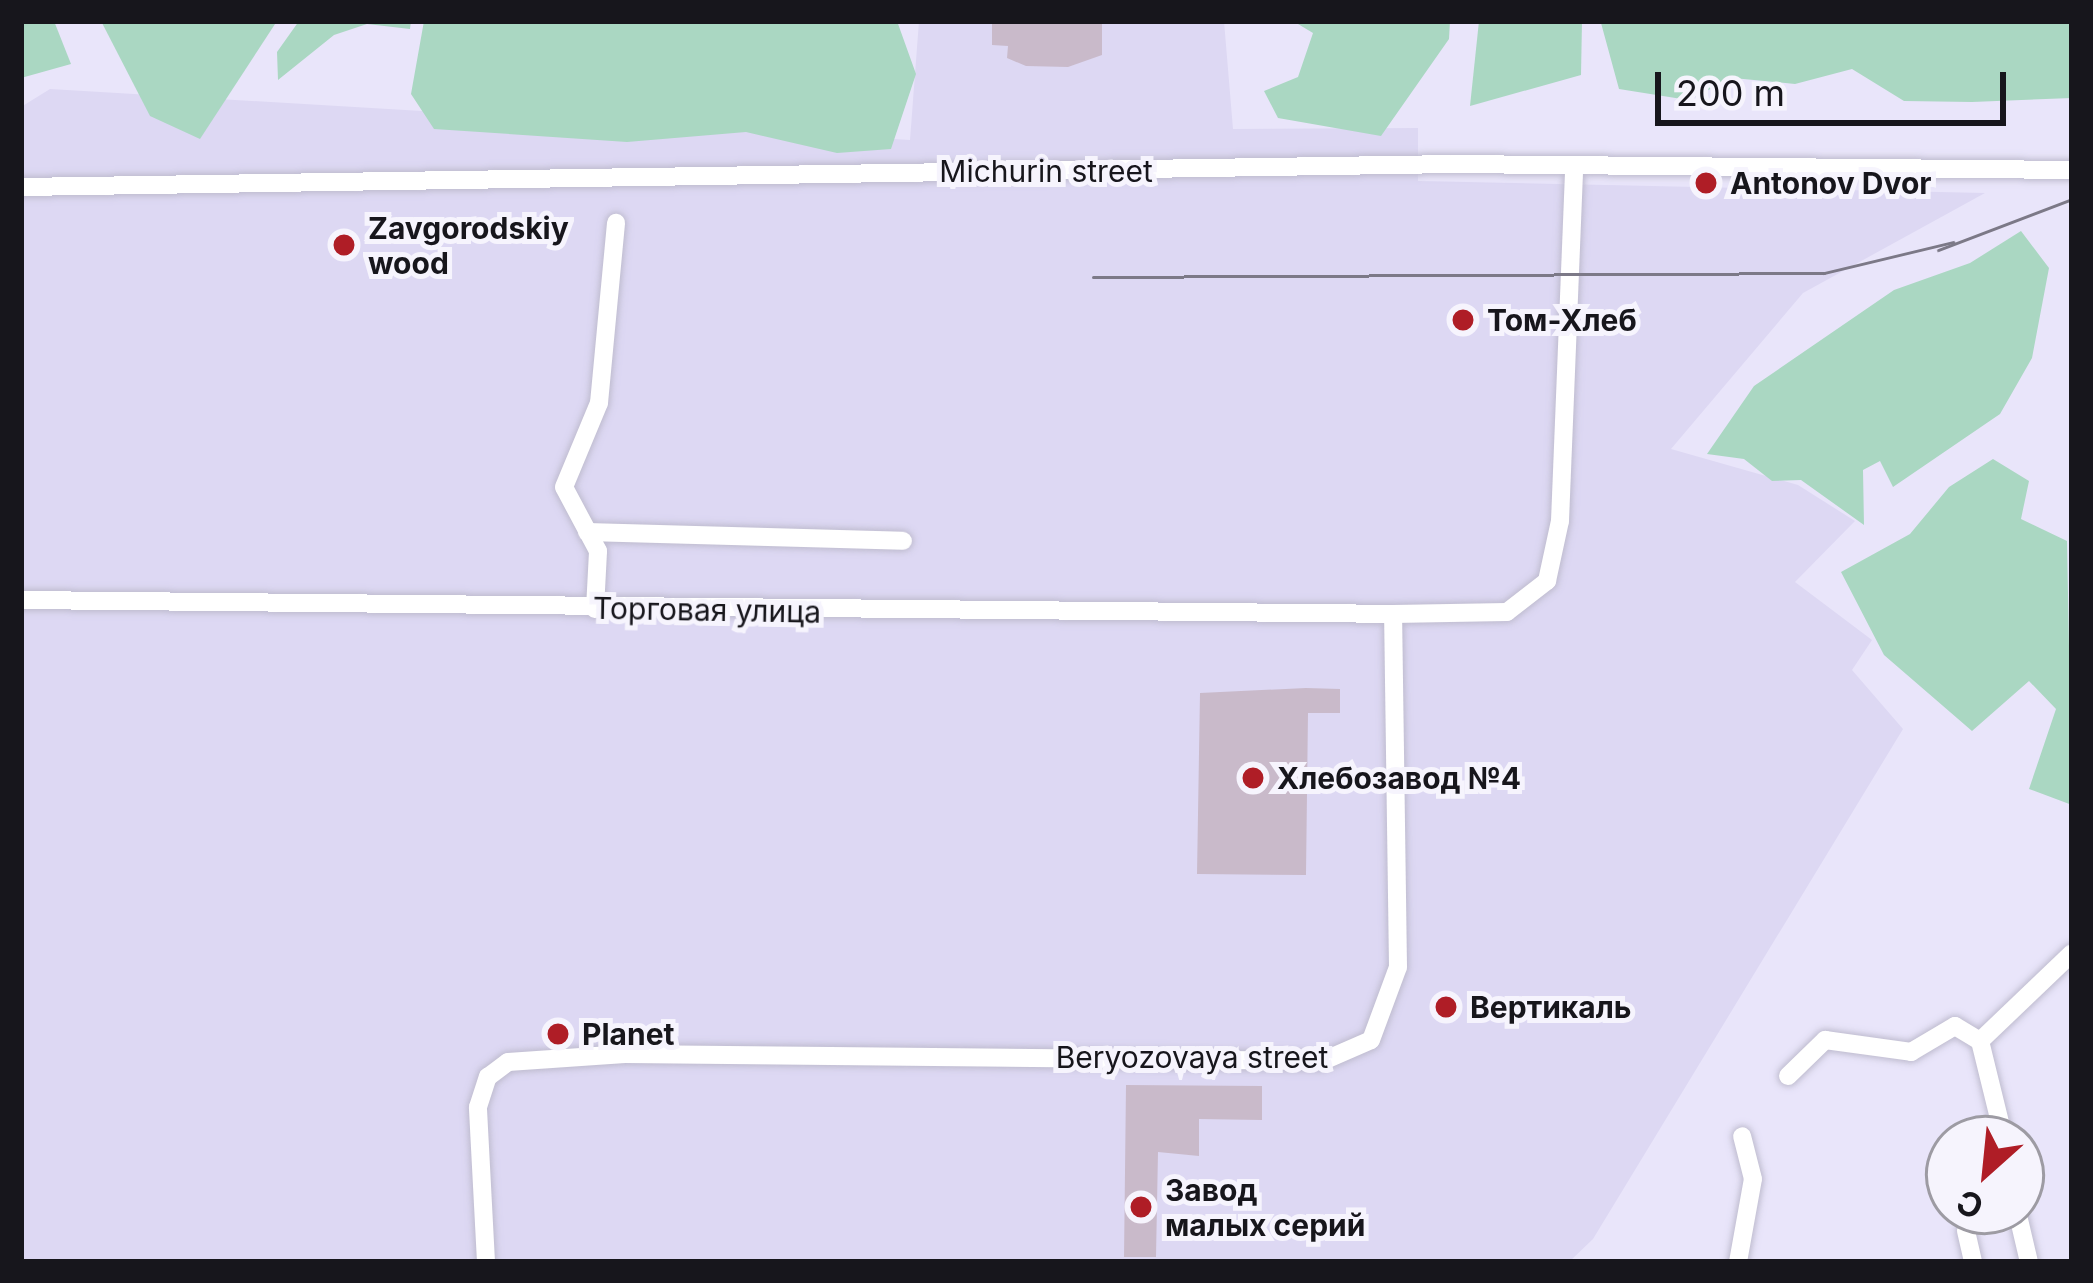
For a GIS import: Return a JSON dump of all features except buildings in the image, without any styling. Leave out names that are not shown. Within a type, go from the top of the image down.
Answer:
[{"type":"street","name":"Michurin street","points":[[21,187],[1574,167],[2072,170]]},
{"type":"street","points":[[1393,614],[1507,613],[1547,580],[1560,520],[1574,167]]},
{"type":"street","points":[[595,609],[598,551],[564,487],[599,403],[616,223]]},
{"type":"street","points":[[587,532],[903,541]]},
{"type":"street","name":"Торговая улица","points":[[21,600],[1393,614]]},
{"type":"street","name":"Beryozovaya street","points":[[486,1262],[478,1107],[497,1067],[625,1054],[1356,1054],[1383,1023],[1398,967],[1393,614]]},
{"type":"street","points":[[1980,1040],[2072,952]]},
{"type":"street","points":[[1788,1076],[1825,1040],[1911,1052],[1955,1026],[1980,1040],[1998,1115]]},
{"type":"street","points":[[1738,1262],[1753,1179],[1742,1136]]},
{"type":"shaded area","points":[[919,21],[1224,21],[1233,129],[1418,128],[1418,181],[1985,193],[1803,293],[1671,449],[1798,485],[1855,521],[1795,582],[1872,640],[1852,670],[1903,729],[1593,1239],[1569,1262],[21,1262],[21,107],[50,89],[910,140]]},
{"type":"green space","points":[[21,21],[54,21],[71,64],[21,78]]},
{"type":"green space","points":[[101,21],[277,21],[200,139],[150,116]]},
{"type":"green space","points":[[299,21],[411,21],[410,29],[367,24],[334,35],[278,80],[277,52]]},
{"type":"green space","points":[[424,21],[897,21],[916,74],[891,149],[837,153],[746,132],[627,142],[434,129],[411,94]]},
{"type":"green space","points":[[1293,21],[1450,21],[1449,39],[1381,136],[1278,118],[1264,91],[1298,77],[1313,33]]},
{"type":"green space","points":[[1479,21],[1582,21],[1581,75],[1470,106]]},
{"type":"green space","points":[[2072,21],[2072,98],[1972,102],[1904,101],[1852,69],[1795,84],[1733,78],[1688,100],[1619,89],[1601,23]]},
{"type":"green space","points":[[2021,231],[2049,268],[2032,358],[2000,414],[1893,487],[1880,461],[1863,470],[1864,525],[1801,480],[1772,481],[1744,459],[1707,454],[1754,386],[1894,290],[1970,263]]},
{"type":"green space","points":[[1993,459],[2029,481],[2021,519],[2067,541],[2072,805],[2029,789],[2056,709],[2029,681],[1972,731],[1884,655],[1841,572],[1910,534],[1949,487]]},
{"type":"railway","points":[[1938,250],[2072,199]]},
{"type":"railway","points":[[1093,277],[1824,273],[1953,242]]},
{"type":"place","name":"Antonov Dvor","points":[[1706,183]]},
{"type":"place","name":"Zavgorodskiy wood","points":[[344,245]]},
{"type":"place","name":"Том-Хлеб","points":[[1463,320]]},
{"type":"place","name":"Хлебозавод №4","points":[[1253,778]]},
{"type":"place","name":"Вертикаль","points":[[1446,1007]]},
{"type":"place","name":"Planet","points":[[558,1034]]},
{"type":"place","name":"Завод малых серий","points":[[1141,1207]]}]
